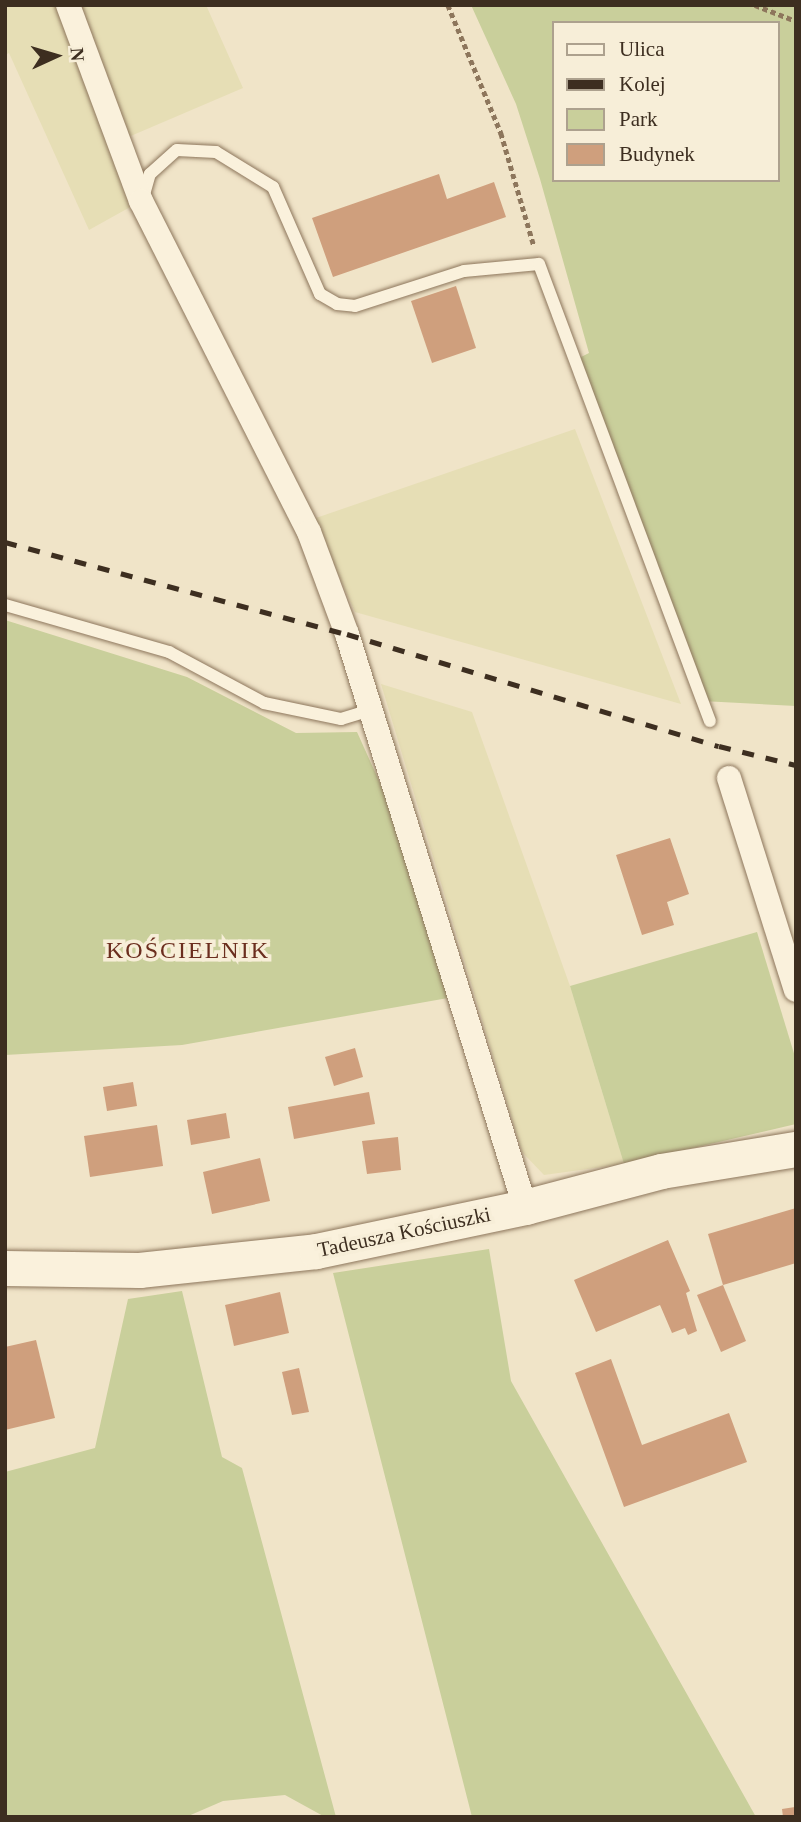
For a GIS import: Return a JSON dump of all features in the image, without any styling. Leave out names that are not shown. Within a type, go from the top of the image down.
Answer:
[{"type":"main road","name":"Tadeusza Kościuszki","points":[[5,1268],[139,1270],[242,1262],[316,1251],[525,1207],[661,1171],[796,1149]]},
{"type":"street","points":[[68,5],[141,201],[309,532],[370,710],[525,1207]]},
{"type":"street","points":[[729,778],[796,990]]},
{"type":"lane","points":[[141,201],[150,174],[177,150],[216,152],[273,187],[320,294],[337,304],[355,306],[464,271],[500,271],[540,264],[710,721]]},
{"type":"lane","points":[[5,605],[169,652],[264,703],[341,719],[370,710]]},
{"type":"path","points":[[448,5],[501,133],[540,264]]},
{"type":"path","points":[[755,5],[796,21]]},
{"type":"shaded area","points":[[5,5],[206,5],[243,88],[119,141],[141,201],[89,230],[9,53],[5,55]]},
{"type":"shaded area","points":[[575,429],[681,704],[355,612],[313,519]]},
{"type":"shaded area","points":[[381,684],[472,712],[570,986],[624,1164],[544,1175],[522,1152]]},
{"type":"green space","points":[[471,5],[796,5],[796,706],[702,701],[575,360],[589,353],[516,104]]},
{"type":"green space","points":[[5,620],[187,677],[296,733],[357,732],[385,794],[448,998],[182,1045],[5,1055]]},
{"type":"green space","points":[[757,932],[796,1060],[796,1124],[624,1164],[570,986]]},
{"type":"green space","points":[[489,1249],[511,1381],[756,1817],[472,1817],[333,1273]]},
{"type":"green space","points":[[182,1291],[222,1457],[242,1468],[336,1817],[325,1817],[285,1795],[223,1801],[186,1817],[5,1817],[5,1472],[95,1448],[128,1299]]},
{"type":"building","points":[[439,174],[447,199],[494,182],[506,217],[333,277],[312,218]]},
{"type":"building","points":[[456,286],[476,348],[432,363],[411,301]]},
{"type":"building","points":[[670,838],[689,894],[667,902],[674,925],[642,935],[616,855]]},
{"type":"building","points":[[355,1048],[363,1077],[334,1086],[325,1057]]},
{"type":"building","points":[[133,1082],[137,1106],[107,1111],[103,1087]]},
{"type":"building","points":[[369,1092],[375,1124],[294,1139],[288,1107]]},
{"type":"building","points":[[226,1113],[230,1138],[191,1145],[187,1120]]},
{"type":"building","points":[[157,1125],[163,1166],[90,1177],[84,1136]]},
{"type":"building","points":[[398,1137],[401,1170],[367,1174],[362,1141]]},
{"type":"building","points":[[260,1158],[270,1201],[212,1214],[203,1172]]},
{"type":"building","points":[[796,1208],[796,1263],[723,1285],[708,1234]]},
{"type":"building","points":[[668,1240],[690,1291],[686,1293],[697,1331],[688,1335],[685,1328],[672,1333],[660,1305],[596,1332],[574,1280]]},
{"type":"building","points":[[723,1285],[746,1341],[721,1352],[697,1295]]},
{"type":"building","points":[[280,1292],[289,1333],[234,1346],[225,1305]]},
{"type":"building","points":[[36,1340],[55,1418],[5,1430],[5,1347]]},
{"type":"building","points":[[611,1359],[642,1445],[729,1413],[747,1462],[624,1507],[575,1373]]},
{"type":"building","points":[[299,1368],[309,1412],[292,1415],[282,1372]]},
{"type":"building","points":[[795,1807],[796,1817],[783,1817],[782,1809]]},
{"type":"railway","points":[[5,542],[347,634],[719,746],[796,765]]},
{"type":"district","name":"KOŚCIELNIK","points":[[188,951]]}]
